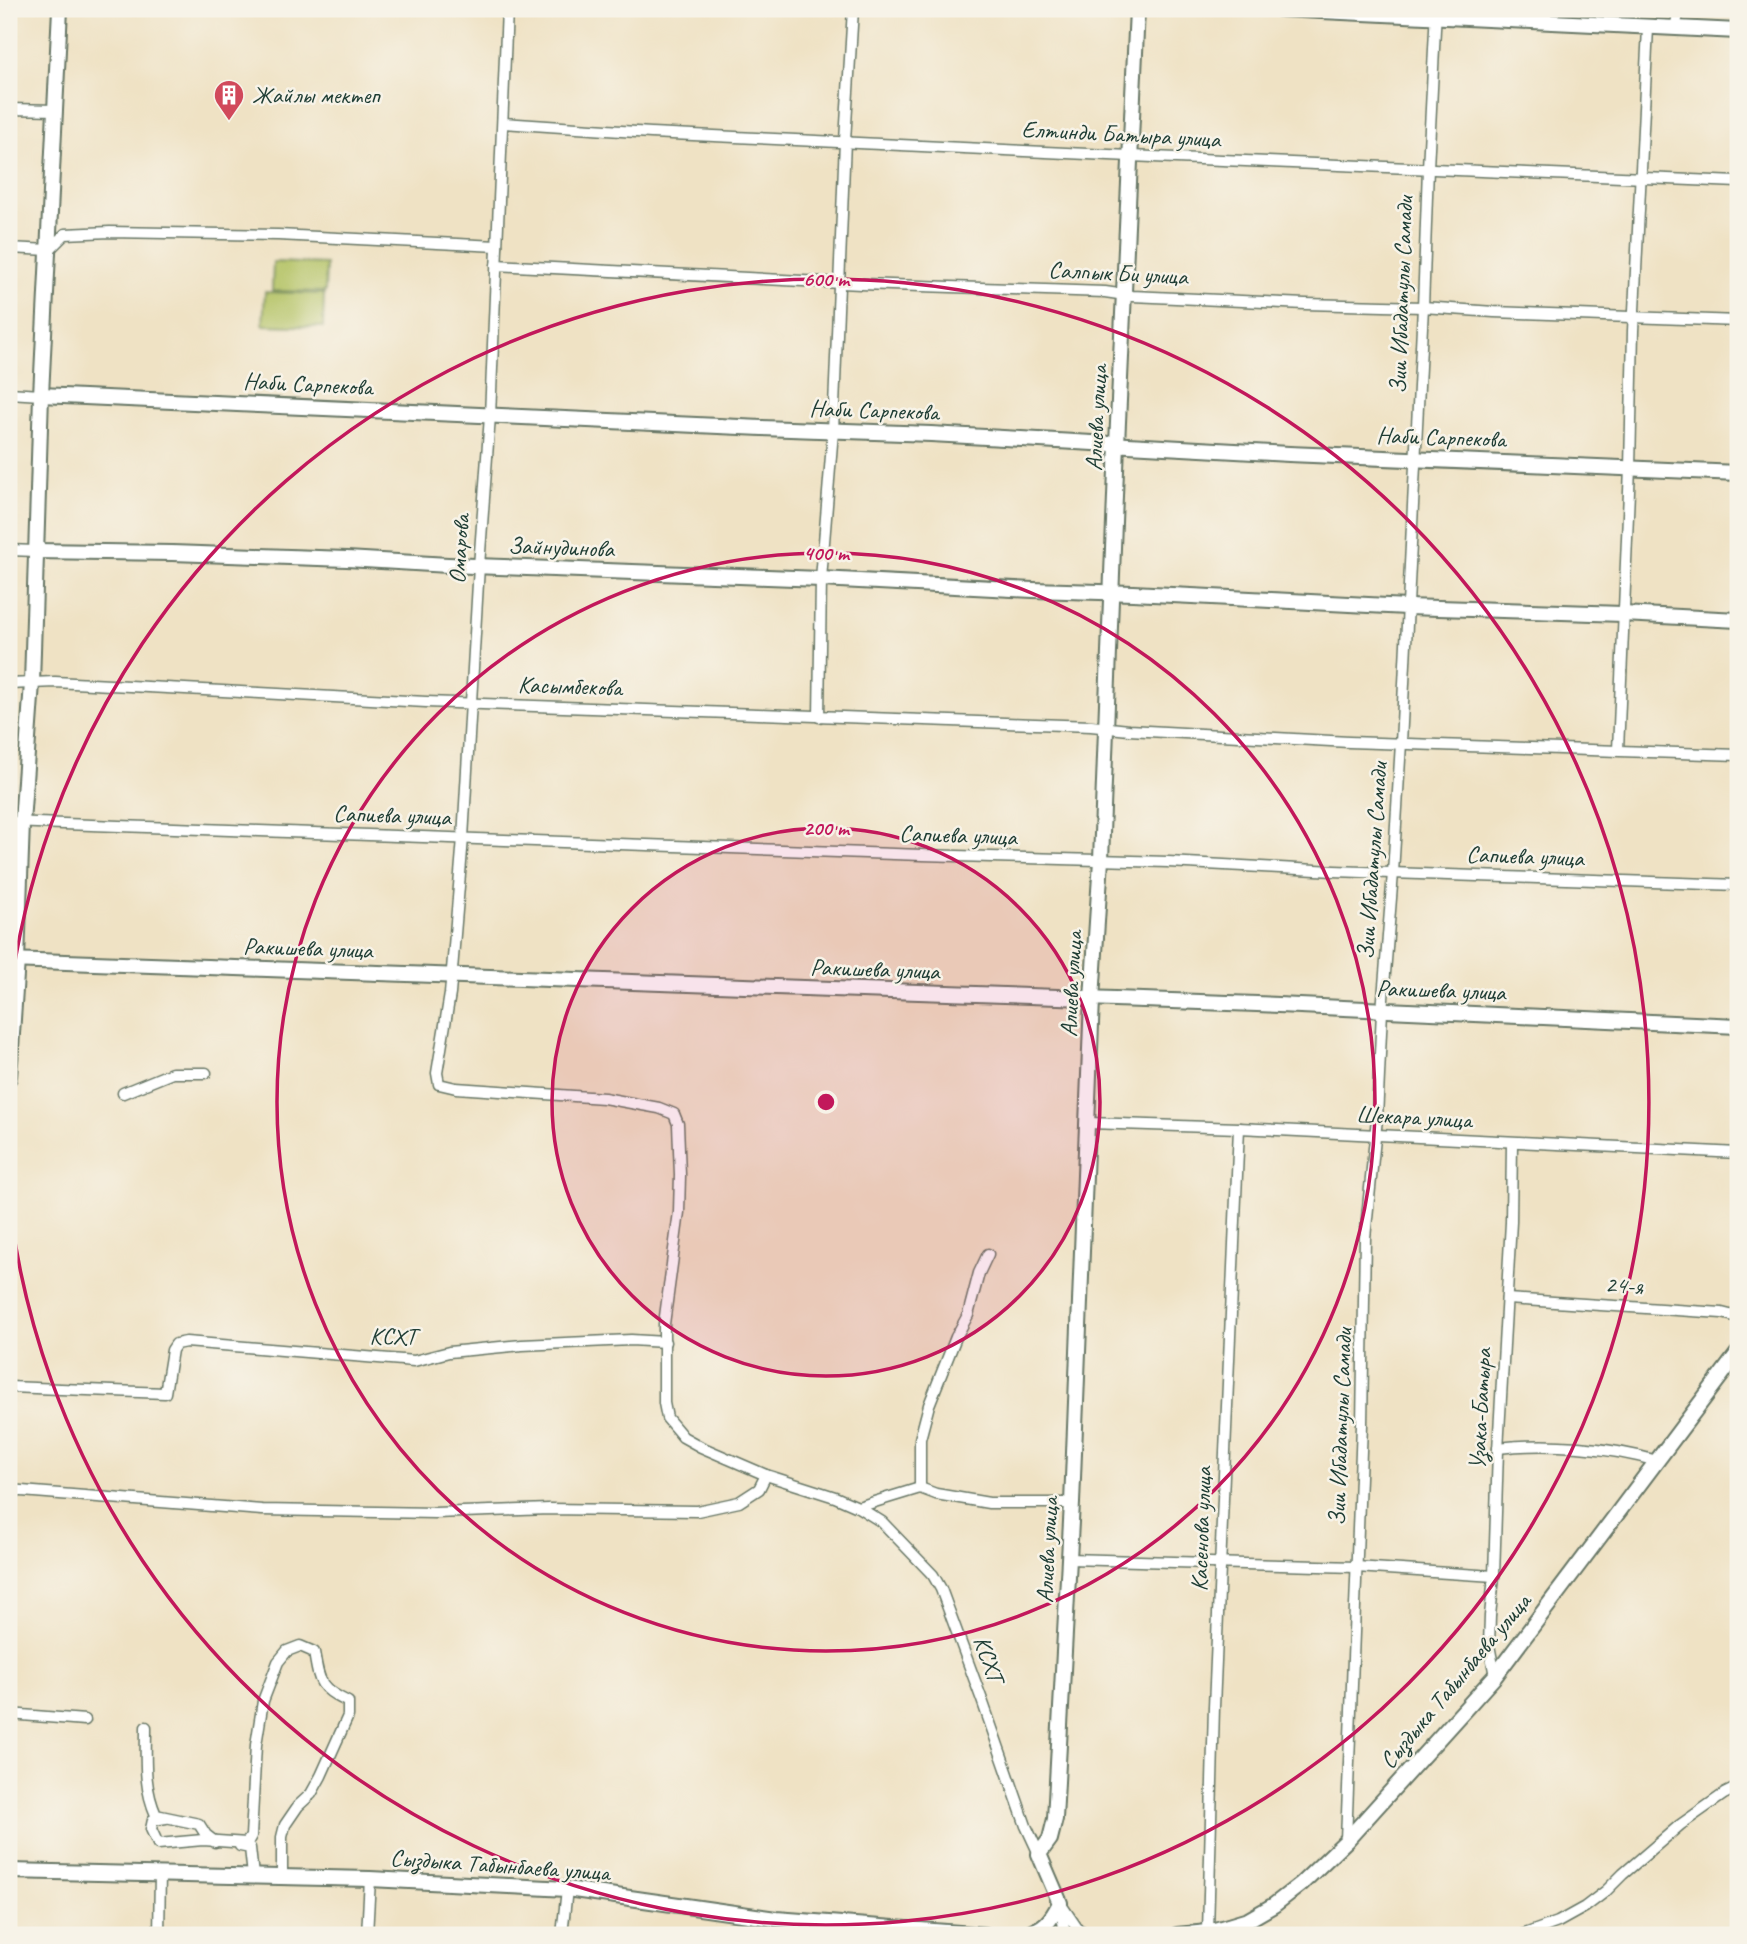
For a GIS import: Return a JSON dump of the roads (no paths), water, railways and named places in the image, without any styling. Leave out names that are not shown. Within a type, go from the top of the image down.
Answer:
[{"type":"street","points":[[9,1078],[15,823],[32,683],[41,395],[60,9]]},
{"type":"street","name":"Омарова","points":[[507,9],[490,416],[463,838],[452,977],[437,1073],[439,1084],[456,1088],[604,1098],[659,1108],[674,1114],[678,1124],[679,1200],[664,1324],[665,1342]]},
{"type":"street","points":[[819,717],[821,579],[833,431],[853,9]]},
{"type":"street","name":"Алиева улица","points":[[1039,1854],[1051,1839],[1055,1819],[1072,1503],[1137,9]]},
{"type":"street","points":[[1280,9],[1435,13],[1648,28],[1738,31]]},
{"type":"street","points":[[1675,29],[1678,9]]},
{"type":"street","name":"Зии Ибадатулы Самади","points":[[1346,1841],[1362,1413],[1365,1238],[1376,1136],[1401,743],[1435,13]]},
{"type":"street","points":[[1618,750],[1648,28]]},
{"type":"street","points":[[9,109],[56,110]]},
{"type":"street","name":"Елтинди Батыра улица","points":[[503,123],[651,133],[1130,156],[1738,182]]},
{"type":"street","points":[[9,248],[49,250],[65,234],[110,232],[278,235],[497,246]]},
{"type":"street","name":"Салпык Би улица","points":[[496,265],[651,274],[1105,292],[1305,304],[1738,321]]},
{"type":"street","name":"Наби Сарпекова","points":[[9,393],[1738,473]]},
{"type":"street","name":"Зайнудинова","points":[[9,550],[172,552],[1738,620]]},
{"type":"street","name":"Касымбекова","points":[[9,684],[55,682],[232,693],[1091,726],[1349,742],[1738,755]]},
{"type":"street","name":"Сапиева улица","points":[[15,823],[1738,885]]},
{"type":"street","name":"Ракишева улица","points":[[13,960],[1257,1004],[1738,1026]]},
{"type":"street","points":[[123,1093],[172,1073],[206,1073]]},
{"type":"street","name":"Шекара улица","points":[[1088,1123],[1738,1153]]},
{"type":"street","name":"Касенова улица","points":[[1208,1932],[1213,1707],[1239,1128]]},
{"type":"street","name":"Узака-Батыра","points":[[1495,1676],[1489,1645],[1512,1143]]},
{"type":"street","points":[[920,1488],[920,1439],[929,1405],[956,1337],[968,1315],[979,1273],[988,1254]]},
{"type":"street","name":"24-я","points":[[1507,1298],[1723,1313],[1738,1317]]},
{"type":"street","name":"КСХТ","points":[[9,1387],[165,1393],[172,1350],[176,1344],[186,1342],[414,1361],[449,1352],[510,1346],[631,1340],[665,1342],[664,1403],[667,1418],[683,1437],[766,1475],[858,1507],[882,1522],[927,1568],[941,1589],[1026,1826],[1039,1854]]},
{"type":"street","name":"Сыздыка Табынбаева улица","points":[[1177,1935],[1208,1932],[1248,1920],[1274,1905],[1301,1884],[1346,1841],[1495,1676],[1738,1353]]},
{"type":"street","points":[[1498,1448],[1539,1446],[1602,1449],[1657,1461]]},
{"type":"street","points":[[9,1490],[261,1510],[421,1513],[549,1509],[697,1511],[739,1502],[759,1489],[766,1475]]},
{"type":"street","points":[[858,1507],[920,1488],[936,1494],[989,1503],[1072,1503]]},
{"type":"street","points":[[1069,1559],[1356,1567],[1494,1576]]},
{"type":"street","points":[[146,1727],[144,1765],[151,1805],[156,1815],[199,1824],[215,1842],[247,1843],[251,1836],[256,1745],[267,1685],[278,1662],[287,1651],[300,1646],[314,1652],[322,1685],[333,1695],[348,1702],[348,1716],[311,1794],[298,1806],[285,1825],[282,1838],[282,1876]]},
{"type":"street","points":[[9,1714],[85,1720]]},
{"type":"street","points":[[1522,1935],[1558,1922],[1585,1907],[1680,1825],[1738,1787]]},
{"type":"street","points":[[166,1818],[153,1819],[151,1829],[158,1844],[203,1840],[250,1847],[253,1876]]},
{"type":"street","points":[[1039,1854],[1060,1903],[1077,1928],[1086,1935]]},
{"type":"street","name":"Сыздыка Табынбаева улица","points":[[9,1871],[282,1876],[567,1889],[776,1919],[986,1935]]},
{"type":"street","points":[[159,1935],[160,1873]]},
{"type":"street","points":[[367,1935],[370,1879]]},
{"type":"street","points":[[562,1935],[567,1889]]},
{"type":"street","points":[[1025,1935],[1042,1929],[1060,1903]]},
{"type":"street","points":[[1060,1903],[1065,1935]]},
{"type":"place","name":"Жайлы мектеп","points":[[229,122]]}]
